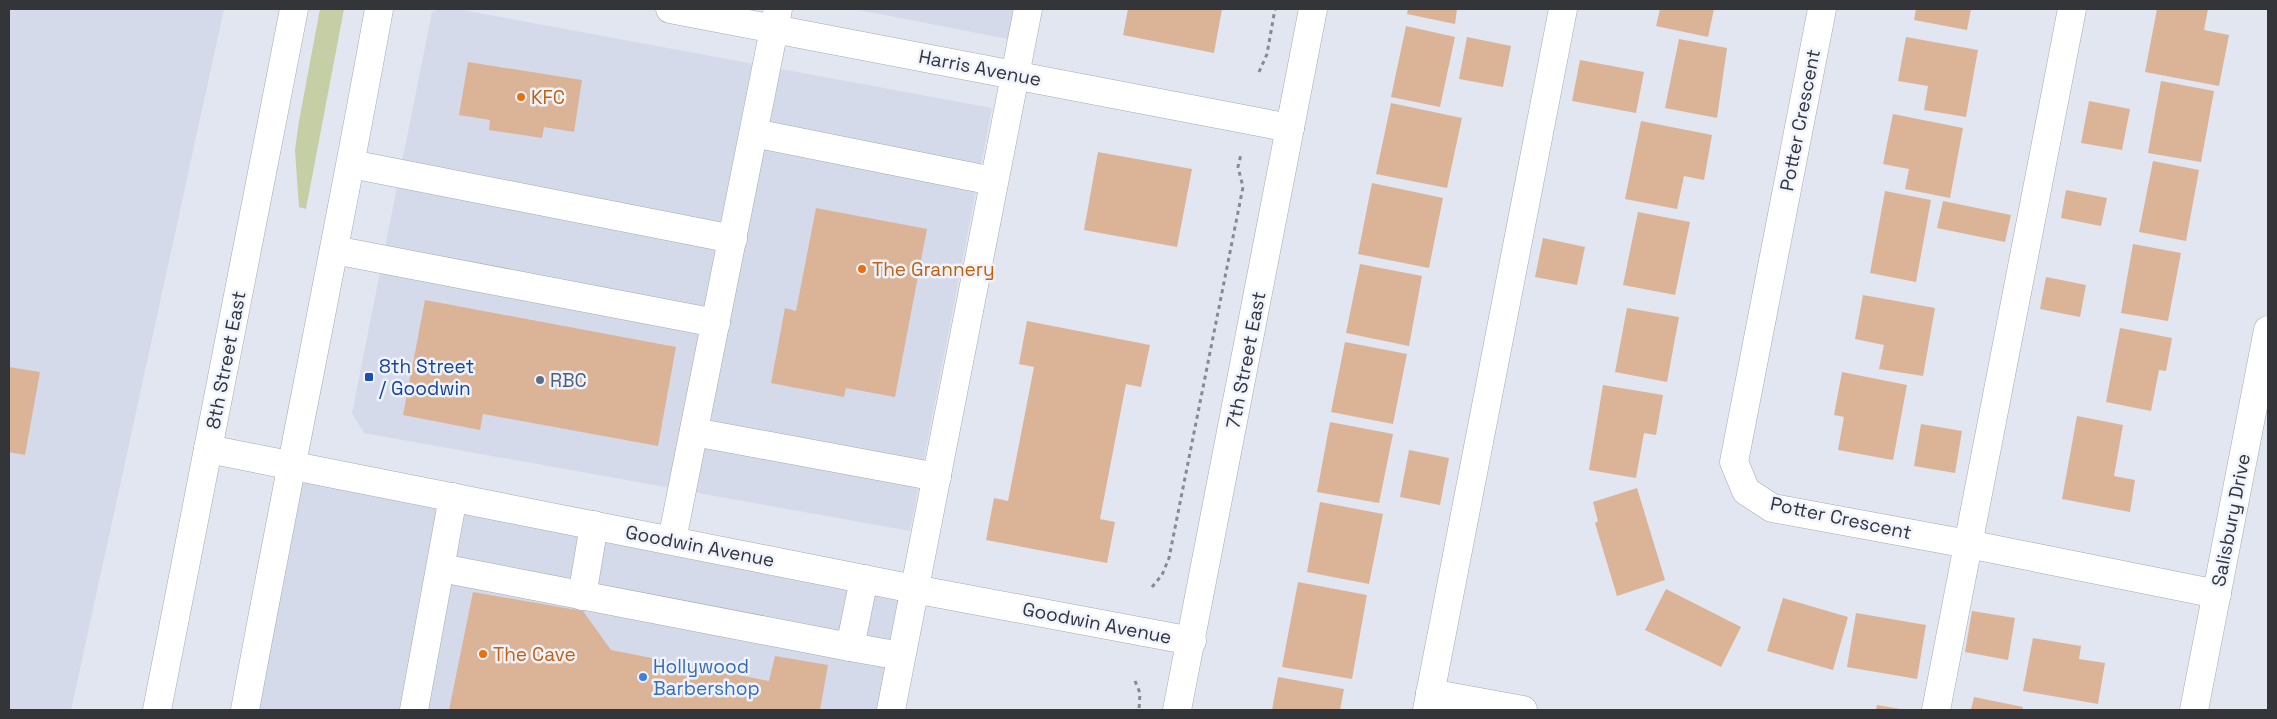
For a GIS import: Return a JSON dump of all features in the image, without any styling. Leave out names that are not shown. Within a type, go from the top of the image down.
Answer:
[{"type":"street","name":"8th Street East","points":[[157,710],[294,9]]},
{"type":"street","points":[[244,710],[290,465],[351,164],[379,9]]},
{"type":"street","name":"Harris Avenue","points":[[670,9],[776,19],[1015,74],[1290,128]]},
{"type":"street","points":[[891,710],[1028,9]]},
{"type":"street","name":"7th Street East","points":[[1178,710],[1313,9]]},
{"type":"street","points":[[1523,710],[1428,702],[1563,9]]},
{"type":"street","name":"Potter Crescent","points":[[1822,9],[1734,462],[1746,491],[1772,508],[1968,544],[2217,594]]},
{"type":"street","points":[[1936,710],[2072,9]]},
{"type":"street","points":[[672,540],[776,19]]},
{"type":"street","points":[[754,133],[993,182]]},
{"type":"street","points":[[351,164],[733,238]]},
{"type":"street","points":[[334,250],[716,323]]},
{"type":"street","name":"Salisbury Drive","points":[[2194,710],[2268,330]]},
{"type":"street","points":[[694,432],[937,478]]},
{"type":"street","name":"Goodwin Avenue","points":[[208,449],[672,540],[864,580],[1192,641]]},
{"type":"street","points":[[414,710],[454,497]]},
{"type":"street","points":[[582,596],[594,525]]},
{"type":"street","points":[[441,568],[901,656]]},
{"type":"street","points":[[850,647],[864,580]]},
{"type":"path","points":[[1259,72],[1267,54],[1275,9]]},
{"type":"path","points":[[1152,587],[1162,575],[1169,558],[1243,187],[1238,167],[1241,154]]},
{"type":"path","points":[[1135,681],[1140,693],[1139,710]]},
{"type":"shaded area","points":[[9,9],[224,9],[71,710],[9,710]]},
{"type":"shaded area","points":[[439,9],[457,9],[992,108],[910,531],[364,433],[352,413],[432,12]]},
{"type":"shaded area","points":[[854,9],[1015,9],[1008,39]]},
{"type":"shaded area","points":[[290,465],[914,589],[891,710],[245,710]]},
{"type":"green space","points":[[320,9],[344,9],[306,209],[299,207],[295,150]]},
{"type":"building","points":[[1128,9],[1222,9],[1214,53],[1123,35]]},
{"type":"building","points":[[1408,9],[1457,9],[1455,24],[1407,14]]},
{"type":"building","points":[[1660,9],[1714,9],[1708,37],[1656,26]]},
{"type":"building","points":[[1916,9],[1971,9],[1967,30],[1914,20]]},
{"type":"building","points":[[2157,9],[2208,9],[2204,30],[2229,35],[2219,86],[2145,72]]},
{"type":"building","points":[[1406,26],[1455,37],[1440,107],[1391,97]]},
{"type":"building","points":[[1467,37],[1511,46],[1503,87],[1459,79]]},
{"type":"building","points":[[1906,37],[1978,50],[1966,117],[1924,110],[1928,86],[1898,81]]},
{"type":"building","points":[[1679,39],[1727,48],[1717,118],[1665,108]]},
{"type":"building","points":[[1580,60],[1644,72],[1636,113],[1572,101]]},
{"type":"building","name":"KFC","points":[[468,62],[582,80],[574,132],[544,127],[542,138],[489,130],[490,120],[459,115]]},
{"type":"building","points":[[2161,81],[2214,91],[2201,162],[2148,153]]},
{"type":"building","points":[[2089,101],[2130,109],[2122,150],[2081,143]]},
{"type":"building","points":[[1391,103],[1462,118],[1447,188],[1376,174]]},
{"type":"building","points":[[1893,114],[1963,128],[1950,198],[1905,189],[1909,169],[1883,164]]},
{"type":"building","points":[[1641,121],[1712,135],[1704,180],[1684,176],[1677,209],[1625,199]]},
{"type":"building","points":[[1098,152],[1192,169],[1177,247],[1084,230]]},
{"type":"building","points":[[2153,161],[2199,170],[2186,241],[2139,232]]},
{"type":"building","points":[[1372,183],[1443,198],[1429,268],[1358,254]]},
{"type":"building","points":[[2066,190],[2107,198],[2101,226],[2061,218]]},
{"type":"building","points":[[1885,191],[1931,200],[1916,282],[1870,273]]},
{"type":"building","points":[[1943,201],[2011,215],[2005,242],[1937,228]]},
{"type":"building","name":"The Grannery","points":[[816,208],[927,229],[895,397],[846,388],[844,397],[771,383],[785,308],[796,311]]},
{"type":"building","points":[[1638,212],[1690,222],[1675,295],[1623,285]]},
{"type":"building","points":[[1543,238],[1585,247],[1577,285],[1535,277]]},
{"type":"building","points":[[2133,244],[2181,253],[2168,321],[2121,313]]},
{"type":"building","points":[[1360,264],[1422,276],[1409,346],[1346,333]]},
{"type":"building","points":[[2046,277],[2086,285],[2080,317],[2040,309]]},
{"type":"building","points":[[1863,295],[1935,308],[1923,376],[1879,369],[1884,345],[1855,339]]},
{"type":"building","name":"RBC","points":[[425,300],[676,347],[658,446],[483,414],[480,430],[403,415]]},
{"type":"building","points":[[1627,308],[1679,317],[1667,382],[1615,372]]},
{"type":"building","points":[[1027,321],[1150,345],[1141,387],[1126,384],[1100,519],[1115,522],[1107,563],[986,540],[994,498],[1008,501],[1034,367],[1019,364]]},
{"type":"building","points":[[2120,328],[2172,338],[2166,371],[2159,370],[2151,411],[2106,402]]},
{"type":"building","points":[[1345,342],[1407,354],[1393,424],[1331,412]]},
{"type":"building","points":[[9,367],[40,372],[25,455],[9,452]]},
{"type":"building","points":[[1842,372],[1907,385],[1893,460],[1838,450],[1844,417],[1834,415]]},
{"type":"building","points":[[1603,385],[1663,395],[1656,435],[1644,433],[1636,478],[1589,470]]},
{"type":"building","points":[[2077,416],[2123,425],[2114,476],[2135,480],[2130,512],[2062,499]]},
{"type":"building","points":[[1330,422],[1393,434],[1379,503],[1317,492]]},
{"type":"building","points":[[1921,424],[1962,431],[1955,473],[1914,466]]},
{"type":"building","points":[[1409,450],[1449,458],[1440,505],[1400,497]]},
{"type":"building","points":[[1637,488],[1665,580],[1617,596],[1595,523],[1598,521],[1593,502]]},
{"type":"building","points":[[1320,502],[1383,514],[1369,584],[1307,572]]},
{"type":"building","points":[[1298,582],[1367,595],[1352,679],[1282,667]]},
{"type":"building","points":[[1666,589],[1741,627],[1721,667],[1645,630]]},
{"type":"building","points":[[473,592],[583,611],[611,650],[769,681],[775,656],[828,665],[820,710],[449,710]]},
{"type":"building","points":[[1783,598],[1848,617],[1833,670],[1767,651]]},
{"type":"building","points":[[1972,611],[2015,618],[2008,660],[1965,652]]},
{"type":"building","points":[[1856,613],[1926,625],[1917,679],[1847,667]]},
{"type":"building","points":[[2033,638],[2081,646],[2079,659],[2105,663],[2098,704],[2023,691]]},
{"type":"building","points":[[1278,677],[1344,689],[1340,710],[1272,710]]},
{"type":"building","points":[[1974,697],[2023,707],[2022,710],[1971,710]]},
{"type":"building","points":[[1877,705],[1900,709],[1900,710],[1876,710]]},
{"type":"place","name":"KFC","points":[[521,97]]},
{"type":"place","name":"The Grannery","points":[[862,269]]},
{"type":"place","name":"8th Street / Goodwin","points":[[369,377]]},
{"type":"place","name":"RBC","points":[[540,380]]},
{"type":"place","name":"The Cave","points":[[483,654]]},
{"type":"place","name":"Hollywood Barbershop","points":[[643,677]]}]
